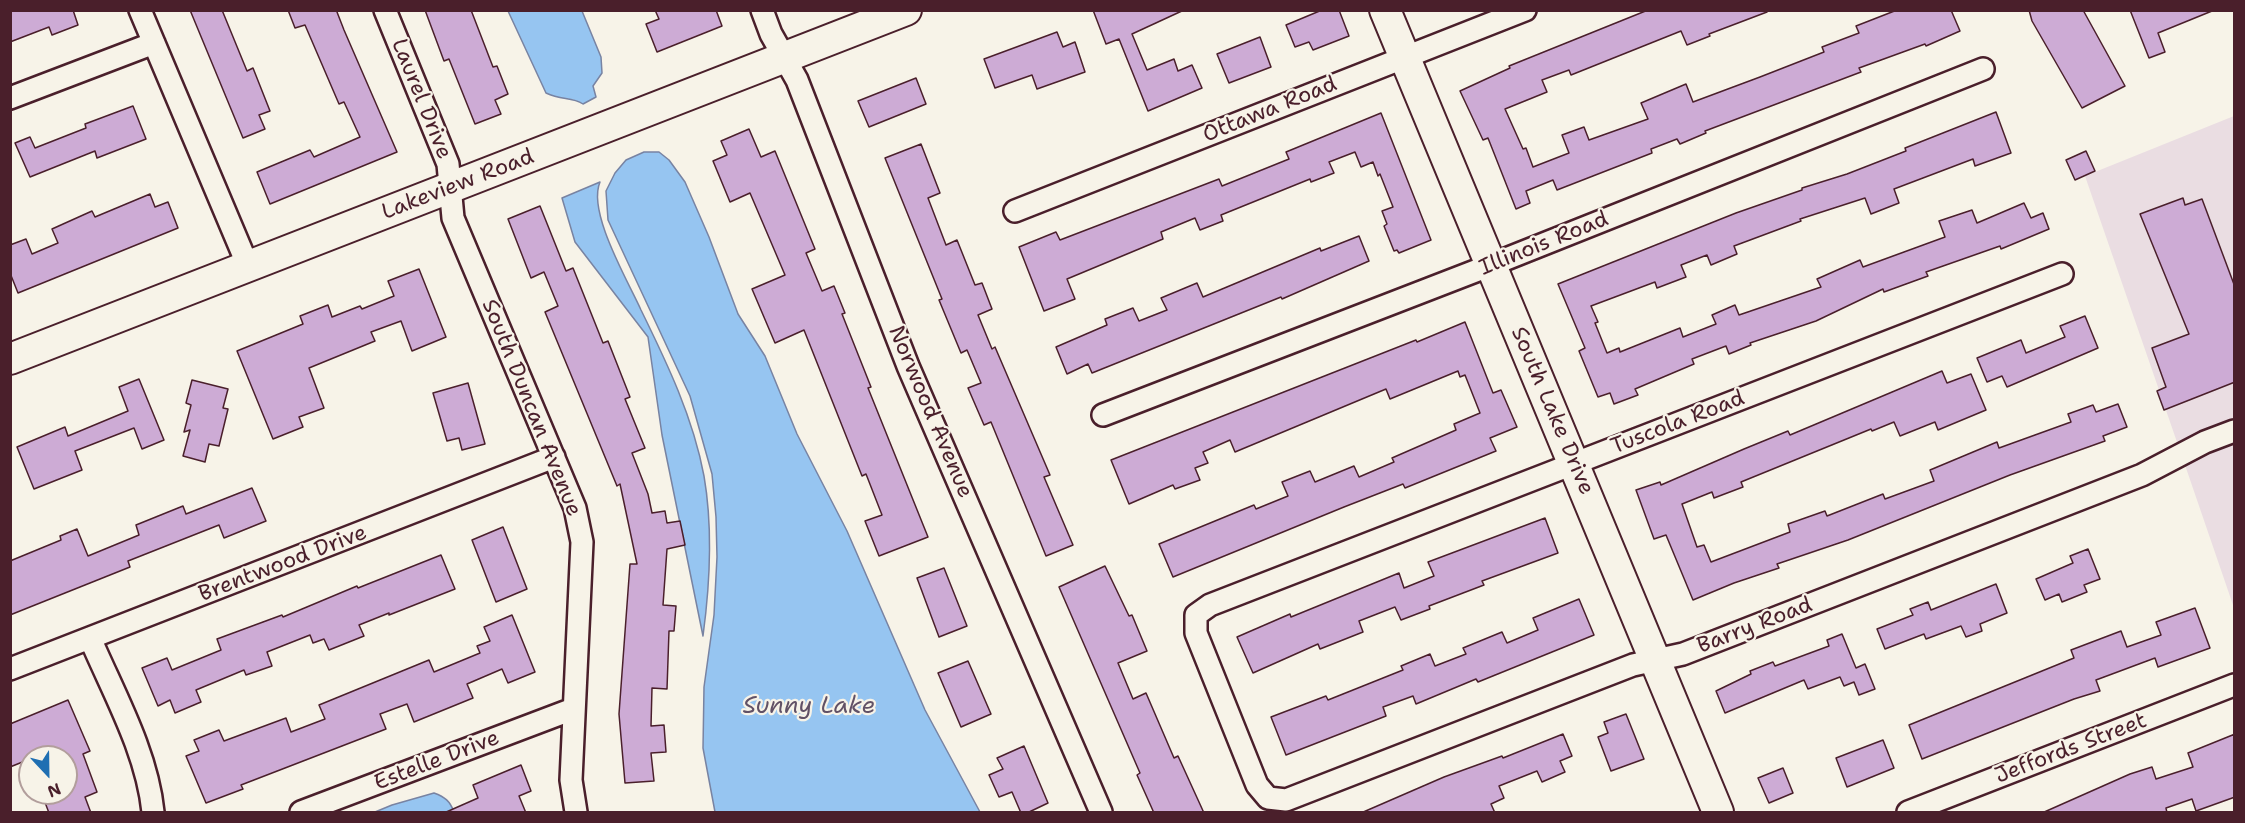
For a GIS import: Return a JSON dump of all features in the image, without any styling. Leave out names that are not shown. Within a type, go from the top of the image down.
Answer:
[{"type":"street","points":[[140,10],[248,266]]},
{"type":"street","name":"Laurel Drive","points":[[385,10],[448,164],[450,188]]},
{"type":"street","name":"Norwood Avenue","points":[[762,10],[797,80],[908,366],[1101,813]]},
{"type":"street","name":"Lakeview Road","points":[[10,359],[906,10]]},
{"type":"street","name":"South Lake Drive","points":[[1385,10],[1718,813]]},
{"type":"street","name":"Ottawa Road","points":[[1015,211],[1525,10]]},
{"type":"street","points":[[10,98],[154,43]]},
{"type":"street","name":"Illinois Road","points":[[1103,415],[1491,265],[1983,69]]},
{"type":"street","name":"South Duncan Avenue","points":[[450,188],[453,218],[575,508],[582,542],[571,780],[576,813]]},
{"type":"street","name":"Tuscola Road","points":[[1268,798],[1257,785],[1196,633],[1196,615],[1210,605],[2062,274]]},
{"type":"street","name":"Barry Road","points":[[1268,798],[1286,800],[1633,665],[1683,654],[2142,475],[2205,442],[2235,431]]},
{"type":"street","name":"Brentwood Drive","points":[[10,669],[554,457]]},
{"type":"street","points":[[90,638],[140,754],[150,789],[153,813]]},
{"type":"street","name":"Jeffords Street","points":[[1908,813],[2235,685]]},
{"type":"street","name":"Estelle Drive","points":[[301,813],[573,709]]},
{"type":"shaded area","points":[[2234,116],[2234,419],[2201,432],[2178,445],[2085,176]]},
{"type":"shaded area","points":[[2234,442],[2234,608],[2185,465]]},
{"type":"water","points":[[508,11],[582,11],[601,57],[602,73],[593,86],[596,97],[583,104],[546,93]]},
{"type":"water","name":"Sunny Lake","points":[[644,152],[659,152],[669,160],[685,182],[738,314],[765,356],[797,434],[847,531],[925,710],[980,812],[715,812],[703,748],[704,687],[714,615],[717,557],[712,474],[690,396],[608,220],[606,191],[615,173],[626,160]]},
{"type":"water","points":[[600,182],[597,195],[604,228],[678,391],[693,433],[704,476],[709,516],[709,576],[703,636],[662,435],[648,337],[575,242],[562,198]]},
{"type":"water","points":[[434,793],[447,800],[454,812],[375,812],[392,805]]},
{"type":"building","points":[[10,10],[73,10],[78,25],[52,35],[49,27],[10,42]]},
{"type":"building","points":[[190,10],[222,10],[247,71],[253,68],[270,111],[259,115],[265,129],[243,138]]},
{"type":"building","points":[[288,10],[339,10],[337,12],[344,30],[397,152],[270,204],[257,172],[310,150],[314,157],[360,137],[344,102],[339,104],[305,25],[295,28]]},
{"type":"building","points":[[425,10],[471,10],[493,67],[497,66],[508,94],[495,100],[501,114],[475,124],[449,59],[444,61]]},
{"type":"building","points":[[655,10],[716,10],[722,26],[657,52],[646,24],[659,19]]},
{"type":"building","points":[[1093,10],[1184,10],[1132,34],[1147,70],[1174,59],[1178,71],[1192,65],[1202,88],[1148,111],[1119,39],[1106,44]]},
{"type":"building","points":[[1322,10],[1339,10],[1349,36],[1313,50],[1309,42],[1295,47],[1286,25]]},
{"type":"building","points":[[1648,10],[1767,10],[1767,12],[1687,45],[1681,31],[1571,75],[1569,70],[1542,80],[1547,92],[1505,109],[1523,149],[1526,148],[1533,167],[1569,153],[1562,135],[1584,127],[1589,140],[1648,119],[1641,103],[1686,84],[1693,102],[1824,52],[1822,47],[1859,33],[1856,26],[1897,10],[1951,10],[1960,31],[1926,46],[1925,44],[1859,68],[1861,72],[1705,131],[1706,133],[1680,144],[1677,139],[1651,149],[1652,153],[1557,190],[1553,180],[1526,191],[1530,203],[1516,209],[1488,138],[1483,140],[1460,91],[1510,68],[1509,66]]},
{"type":"building","points":[[2029,10],[2083,10],[2125,86],[2082,108],[2032,21]]},
{"type":"building","points":[[2130,10],[2212,11],[2158,33],[2165,52],[2149,58]]},
{"type":"building","points":[[1057,32],[1063,47],[1075,42],[1085,72],[1037,89],[1032,75],[995,88],[984,59]]},
{"type":"building","points":[[1260,37],[1271,67],[1229,83],[1217,54]]},
{"type":"building","points":[[916,78],[926,104],[869,127],[858,101]]},
{"type":"building","points":[[133,106],[146,139],[97,158],[95,151],[30,177],[15,143],[30,137],[35,148],[86,128],[85,124]]},
{"type":"building","points":[[1996,112],[2011,153],[1975,166],[1973,159],[1894,189],[1899,203],[1871,214],[1865,198],[1800,219],[1801,221],[1734,246],[1737,254],[1711,265],[1707,255],[1681,265],[1686,277],[1657,288],[1655,282],[1591,306],[1607,353],[1619,348],[1620,352],[1680,328],[1683,337],[1716,324],[1712,315],[1735,305],[1739,315],[1821,287],[1817,279],[1860,260],[1863,267],[1945,237],[1939,221],[1972,210],[1977,223],[2024,203],[2031,218],[2043,213],[2049,229],[2001,249],[2000,246],[1926,272],[1928,276],[1884,292],[1883,289],[1816,321],[1750,343],[1751,345],[1729,354],[1726,346],[1692,359],[1694,364],[1635,389],[1638,395],[1614,404],[1610,393],[1598,397],[1579,351],[1585,348],[1558,284],[1736,213],[1906,151],[1905,148]]},
{"type":"building","points":[[1381,113],[1431,240],[1399,253],[1397,250],[1394,251],[1384,226],[1387,224],[1382,211],[1393,207],[1380,174],[1378,176],[1373,162],[1361,167],[1355,152],[1329,162],[1334,173],[1311,182],[1310,179],[1221,215],[1223,221],[1200,230],[1195,218],[1161,232],[1163,239],[1067,279],[1075,299],[1044,311],[1019,247],[1056,232],[1060,240],[1219,179],[1222,186],[1289,159],[1286,152]]},
{"type":"building","points":[[749,129],[761,157],[775,151],[815,249],[806,253],[822,291],[834,286],[845,313],[842,314],[871,387],[868,388],[928,537],[879,556],[865,521],[882,515],[866,474],[862,476],[804,330],[775,343],[752,289],[785,275],[750,193],[730,202],[713,161],[727,155],[721,141]]},
{"type":"building","points":[[921,144],[940,193],[928,198],[946,245],[957,240],[975,285],[982,283],[992,309],[978,315],[992,349],[995,347],[1050,475],[1044,477],[1073,545],[1046,556],[991,422],[984,425],[968,388],[981,383],[967,350],[961,353],[939,300],[942,299],[885,158]]},
{"type":"building","points":[[2086,151],[2095,171],[2075,180],[2066,160]]},
{"type":"building","points":[[150,194],[155,207],[168,202],[178,228],[18,293],[10,273],[10,245],[26,239],[32,254],[58,243],[52,229],[92,211],[95,217]]},
{"type":"building","points":[[2183,198],[2185,205],[2202,199],[2235,287],[2235,382],[2164,410],[2157,391],[2166,387],[2152,348],[2189,334],[2140,214]]},
{"type":"building","points":[[540,206],[566,271],[573,268],[603,343],[608,341],[630,397],[625,399],[645,448],[632,453],[648,494],[652,513],[665,511],[667,523],[680,521],[685,545],[667,549],[663,605],[676,606],[674,631],[669,631],[667,689],[652,688],[651,726],[664,725],[666,752],[651,753],[654,781],[625,783],[619,714],[630,564],[637,564],[620,484],[617,486],[545,312],[558,306],[544,272],[531,278],[508,219]]},
{"type":"building","points":[[1359,236],[1369,261],[1282,299],[1281,297],[1092,373],[1088,364],[1067,374],[1056,347],[1107,325],[1105,319],[1133,308],[1139,321],[1167,310],[1161,298],[1197,283],[1203,297],[1320,248],[1321,251]]},
{"type":"building","points":[[419,269],[446,337],[412,351],[401,321],[371,332],[375,341],[309,368],[324,408],[299,417],[303,427],[273,439],[237,351],[303,324],[300,316],[328,305],[332,317],[360,306],[362,309],[394,296],[388,281]]},
{"type":"building","points":[[2085,316],[2098,348],[2007,387],[2002,376],[1987,382],[1977,358],[2021,340],[2026,353],[2065,337],[2060,326]]},
{"type":"building","points":[[1465,322],[1493,393],[1501,390],[1517,427],[1490,438],[1496,451],[1405,488],[1403,484],[1344,507],[1173,577],[1159,544],[1254,505],[1256,509],[1288,496],[1282,482],[1310,471],[1315,482],[1354,466],[1359,477],[1394,462],[1392,458],[1456,430],[1454,424],[1480,413],[1465,375],[1460,377],[1458,371],[1390,399],[1386,389],[1235,452],[1230,440],[1203,452],[1208,463],[1195,468],[1200,480],[1175,489],[1173,485],[1129,504],[1111,460]]},
{"type":"building","points":[[1942,371],[1947,383],[1971,374],[1986,410],[1938,430],[1935,422],[1900,436],[1894,422],[1872,431],[1871,429],[1741,482],[1743,487],[1714,498],[1712,492],[1682,504],[1697,547],[1704,545],[1711,562],[1790,532],[1788,524],[1825,511],[1827,516],[1883,494],[1885,499],[1934,481],[1930,470],[1997,442],[1999,448],[2071,422],[2068,414],[2093,405],[2096,412],[2118,404],[2127,427],[2103,436],[2105,441],[2010,475],[1848,540],[1777,564],[1779,568],[1693,600],[1666,535],[1654,539],[1636,490],[1660,482],[1661,485],[1788,431],[1790,435]]},
{"type":"building","points":[[139,379],[164,440],[142,449],[134,428],[75,451],[82,470],[34,489],[17,447],[65,427],[68,436],[128,411],[119,387]]},
{"type":"building","points":[[192,380],[228,389],[223,408],[228,409],[219,446],[209,444],[205,462],[183,456],[190,430],[184,432],[191,405],[186,403]]},
{"type":"building","points":[[468,383],[485,444],[462,450],[459,438],[447,441],[433,393]]},
{"type":"building","points":[[252,488],[266,521],[224,538],[219,525],[128,561],[130,567],[10,615],[10,561],[61,540],[60,536],[77,529],[88,556],[139,535],[136,525],[183,506],[186,514]]},
{"type":"building","points":[[1545,518],[1558,553],[1482,581],[1484,585],[1429,606],[1430,609],[1401,620],[1395,607],[1359,621],[1363,632],[1320,649],[1318,644],[1253,673],[1237,637],[1290,614],[1291,617],[1399,573],[1404,588],[1434,576],[1428,562]]},
{"type":"building","points":[[503,527],[527,589],[496,602],[472,540]]},
{"type":"building","points":[[2088,549],[2100,579],[2084,585],[2087,592],[2062,602],[2059,594],[2045,600],[2036,579],[2073,563],[2070,556]]},
{"type":"building","points":[[441,555],[455,589],[359,625],[364,636],[329,650],[324,639],[313,643],[310,635],[267,652],[272,666],[246,675],[244,670],[196,690],[201,702],[175,713],[170,700],[158,706],[142,668],[167,658],[172,670],[221,650],[217,639],[282,615],[283,617],[357,586],[358,588]]},
{"type":"building","points":[[1105,566],[1129,616],[1132,615],[1147,651],[1118,663],[1133,699],[1146,693],[1174,758],[1178,756],[1204,813],[1154,813],[1137,775],[1140,773],[1059,587]]},
{"type":"building","points":[[944,568],[967,626],[939,637],[917,578]]},
{"type":"building","points":[[1996,584],[2007,613],[1980,624],[1982,631],[1966,637],[1961,626],[1926,639],[1924,634],[1885,649],[1877,629],[1913,615],[1910,609],[1928,602],[1931,610]]},
{"type":"building","points":[[1579,599],[1594,635],[1478,682],[1476,679],[1416,704],[1413,696],[1383,707],[1386,716],[1286,755],[1271,717],[1326,696],[1328,700],[1403,670],[1401,666],[1430,654],[1435,666],[1466,654],[1463,648],[1502,632],[1507,643],[1538,630],[1533,618]]},
{"type":"building","points":[[2195,608],[2210,648],[2158,667],[2155,658],[2096,680],[2100,691],[2074,699],[1922,759],[1909,725],[2074,658],[2071,650],[2121,631],[2127,647],[2161,635],[2156,622]]},
{"type":"building","points":[[512,615],[535,672],[508,683],[502,669],[467,684],[473,698],[414,722],[407,704],[380,714],[386,729],[241,785],[243,789],[206,803],[186,756],[199,751],[194,740],[219,730],[224,741],[286,718],[291,732],[325,719],[319,705],[429,660],[434,672],[480,653],[477,646],[490,641],[484,627]]},
{"type":"building","points":[[1842,634],[1856,668],[1865,664],[1875,689],[1859,695],[1854,682],[1844,686],[1840,677],[1808,689],[1804,680],[1725,713],[1716,691],[1751,674],[1750,671],[1773,662],[1775,666],[1829,646],[1827,640]]},
{"type":"building","points":[[968,661],[991,714],[961,727],[938,673]]},
{"type":"building","points":[[68,700],[90,751],[83,754],[97,792],[85,797],[91,813],[49,813],[46,805],[78,805],[78,745],[18,745],[18,764],[10,767],[10,724]]},
{"type":"building","points":[[1626,714],[1644,759],[1611,771],[1598,737],[1608,733],[1604,722]]},
{"type":"building","points":[[1563,734],[1572,756],[1560,761],[1565,772],[1542,782],[1537,771],[1499,786],[1504,798],[1491,804],[1495,813],[1361,813],[1444,777],[1502,756],[1503,758]]},
{"type":"building","points":[[2235,734],[2235,797],[2196,811],[2192,799],[2166,808],[2167,813],[2042,813],[2130,774],[2152,767],[2156,779],[2193,767],[2188,753]]},
{"type":"building","points":[[1883,740],[1894,768],[1847,787],[1836,758]]},
{"type":"building","points":[[1024,746],[1048,803],[1027,813],[1021,813],[1012,792],[999,797],[989,775],[1003,769],[997,758]]},
{"type":"building","points":[[521,765],[531,791],[519,796],[526,813],[444,813],[478,798],[473,785]]},
{"type":"building","points":[[1783,768],[1793,793],[1769,803],[1758,778]]}]
